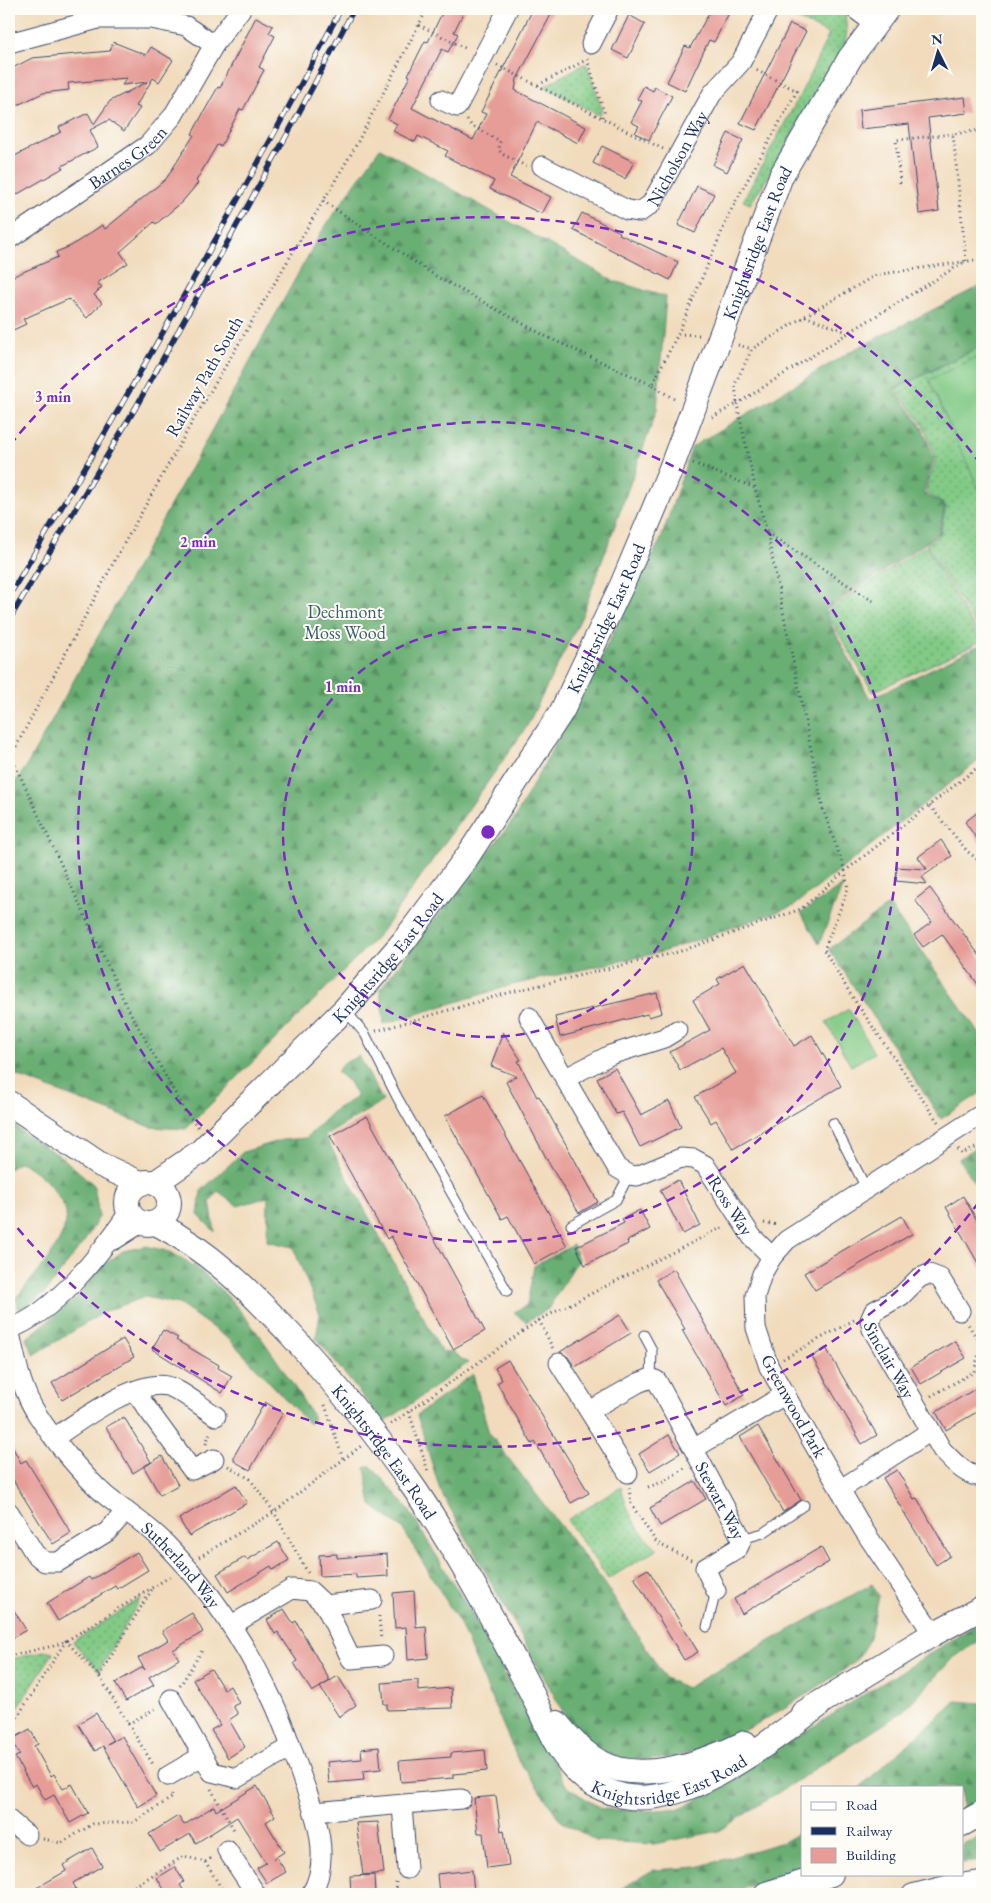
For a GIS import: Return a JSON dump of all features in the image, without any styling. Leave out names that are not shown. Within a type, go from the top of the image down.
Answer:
[{"type":"street","name":"Barnes Green","points":[[9,238],[148,145],[173,116],[214,45],[242,9]]},
{"type":"street","points":[[449,104],[482,57],[508,9]]},
{"type":"street","name":"Nicholson Way","points":[[542,166],[627,210],[640,212],[651,204],[712,94],[741,62],[769,9]]},
{"type":"street","points":[[855,9],[881,16]]},
{"type":"street","points":[[589,52],[604,10]]},
{"type":"street","name":"Knightsridge East Road","points":[[881,16],[850,58],[781,176],[676,457],[622,586],[562,710],[467,857],[403,942],[345,1009],[148,1204],[250,1291],[360,1414],[437,1523],[529,1686],[551,1734],[566,1758],[584,1778],[604,1789],[623,1796],[644,1798],[673,1794],[710,1778],[775,1738],[818,1706],[933,1634],[982,1608]]},
{"type":"street","points":[[9,43],[98,18],[151,19],[186,26],[214,45]]},
{"type":"street","points":[[529,1017],[617,1168],[629,1175]]},
{"type":"street","points":[[566,1078],[610,1056],[664,1038],[677,1030]]},
{"type":"street","points":[[9,1104],[101,1165],[148,1204]]},
{"type":"street","name":"Greenwood Park","points":[[933,1634],[863,1529],[769,1366],[756,1328],[755,1296],[762,1274],[772,1257],[787,1240],[982,1114]]},
{"type":"street","name":"Ross Way","points":[[629,1175],[637,1176],[681,1158],[694,1159],[705,1165],[752,1237],[772,1257]]},
{"type":"street","name":"Sutherland Way","points":[[148,1204],[104,1247],[56,1300],[40,1314],[9,1329],[21,1385],[36,1414],[54,1438],[104,1494],[163,1540],[232,1625],[272,1698],[314,1812],[320,1842],[319,1875],[311,1894]]},
{"type":"street","name":"Sinclair Way","points":[[960,1311],[940,1278],[929,1274],[919,1278],[901,1296],[874,1311],[870,1320],[872,1330],[942,1450],[956,1465],[978,1477],[982,1476]]},
{"type":"street","points":[[559,1363],[591,1410],[628,1473]]},
{"type":"street","points":[[591,1410],[638,1383],[651,1378]]},
{"type":"street","name":"Stewart Way","points":[[651,1378],[657,1382],[698,1453],[742,1539],[738,1548],[706,1568]]},
{"type":"street","points":[[54,1438],[110,1402],[153,1385],[168,1386],[216,1416]]},
{"type":"street","points":[[135,1392],[192,1470],[214,1459]]},
{"type":"street","name":"Stewart Way","points":[[698,1453],[786,1394]]},
{"type":"street","points":[[840,1489],[931,1432]]},
{"type":"street","name":"Sutherland Way","points":[[9,1512],[35,1554],[45,1562],[58,1562],[107,1532],[126,1511]]},
{"type":"street","points":[[706,1568],[716,1591]]},
{"type":"street","name":"Sutherland Way","points":[[232,1625],[292,1589],[310,1591]]},
{"type":"street","points":[[310,1591],[324,1605],[351,1659],[383,1656]]},
{"type":"street","points":[[324,1605],[372,1600]]},
{"type":"street","points":[[171,1699],[212,1772],[237,1778],[291,1747]]},
{"type":"street","points":[[164,1777],[202,1756]]},
{"type":"street","points":[[314,1812],[461,1799]]},
{"type":"street","points":[[402,1804],[407,1869]]},
{"type":"street","points":[[964,1823],[982,1813]]},
{"type":"street","points":[[9,1820],[28,1835]]},
{"type":"street","points":[[964,1829],[982,1823]]},
{"type":"street","points":[[227,1850],[256,1894]]},
{"type":"street","points":[[766,1894],[824,1876]]},
{"type":"street","points":[[912,1894],[948,1885],[981,1882]]},
{"type":"lane","points":[[345,1009],[365,1034],[397,1097],[507,1291]]},
{"type":"lane","points":[[833,1123],[866,1188]]},
{"type":"lane","points":[[571,1225],[616,1200],[623,1190],[629,1175]]},
{"type":"lane","points":[[644,1335],[652,1350],[651,1378]]},
{"type":"lane","points":[[742,1539],[763,1533],[804,1505]]},
{"type":"lane","points":[[708,1627],[716,1591]]},
{"type":"path","name":"Railway Path South","points":[[10,758],[116,558],[354,149],[427,9]]},
{"type":"path","points":[[419,25],[677,157]]},
{"type":"path","points":[[538,86],[589,52],[604,112],[602,118]]},
{"type":"path","points":[[652,385],[678,334],[732,208],[769,146],[797,91],[741,62]]},
{"type":"path","points":[[449,104],[471,125],[500,141],[499,150],[502,154],[534,169],[542,166]]},
{"type":"path","points":[[900,183],[896,140],[982,130]]},
{"type":"path","points":[[953,134],[966,261]]},
{"type":"path","points":[[323,202],[439,278],[549,338],[652,385],[690,421],[737,404],[966,261]]},
{"type":"path","points":[[948,1136],[851,995],[824,950],[848,889],[845,871],[823,809],[767,532],[755,488],[737,404],[735,384],[752,349],[876,275],[982,259]]},
{"type":"path","points":[[805,316],[848,333]]},
{"type":"path","points":[[678,334],[700,335]]},
{"type":"path","points":[[731,343],[752,349]]},
{"type":"path","points":[[676,457],[755,488]]},
{"type":"path","points":[[767,532],[876,603]]},
{"type":"path","points":[[10,758],[126,1005],[205,1147]]},
{"type":"path","points":[[365,1034],[516,992],[678,952],[801,909],[845,871],[982,764]]},
{"type":"path","points":[[930,806],[968,852],[982,863]]},
{"type":"path","points":[[388,1427],[539,1320],[739,1219],[803,1229]]},
{"type":"path","points":[[915,1404],[974,1372],[981,1345],[960,1311]]},
{"type":"path","points":[[539,1320],[559,1363]]},
{"type":"path","points":[[769,1366],[851,1320],[870,1320]]},
{"type":"path","points":[[216,1416],[205,1446],[214,1459],[250,1479],[274,1512],[309,1574],[310,1591]]},
{"type":"path","points":[[648,1487],[663,1482],[698,1453]]},
{"type":"path","points":[[628,1473],[630,1504],[657,1544],[706,1568]]},
{"type":"path","points":[[99,1676],[153,1588]]},
{"type":"path","points":[[372,1600],[379,1606],[383,1656]]},
{"type":"path","points":[[9,1730],[66,1641],[99,1676],[164,1777],[173,1797],[134,1822],[93,1824],[61,1843],[28,1835]]},
{"type":"path","points":[[205,1862],[232,1846],[234,1830],[209,1785],[212,1772]]},
{"type":"path","points":[[129,1894],[133,1887],[184,1856],[205,1862],[225,1894]]},
{"type":"green space","points":[[776,9],[840,9],[845,14],[847,32],[844,47],[814,94],[772,171],[750,204],[743,201],[802,91],[829,34]]},
{"type":"green space","points":[[584,64],[587,65],[602,109],[599,115],[547,88],[546,85]]},
{"type":"green space","name":"Dechmont Moss Wood","points":[[380,148],[614,281],[666,297],[657,410],[582,616],[526,728],[380,934],[186,1129],[151,1127],[15,1075],[9,1069],[9,791],[26,767],[320,234]]},
{"type":"green space","points":[[982,285],[982,345],[894,389],[922,427],[934,459],[923,493],[945,506],[939,534],[824,611],[870,699],[982,644],[982,758],[794,906],[662,952],[512,985],[384,1024],[380,989],[515,818],[580,698],[661,539],[692,447],[853,350]]},
{"type":"green space","points":[[982,346],[982,636],[926,545],[940,535],[946,506],[925,492],[936,459],[924,426],[896,389]]},
{"type":"green space","points":[[982,355],[982,496],[929,380]]},
{"type":"green space","points":[[925,546],[982,641],[873,692],[826,612]]},
{"type":"green space","points":[[843,885],[819,944],[801,913]]},
{"type":"green space","points":[[889,905],[982,1037],[982,1092],[941,1119],[829,949]]},
{"type":"green space","points":[[849,1009],[874,1053],[851,1066],[826,1022]]},
{"type":"green space","points":[[359,1056],[383,1101],[325,1136],[442,1352],[452,1352],[468,1363],[384,1423],[316,1338],[320,1314],[293,1247],[267,1241],[268,1197],[238,1206],[218,1191],[210,1202],[215,1232],[198,1215],[201,1191],[243,1152],[282,1140],[306,1138],[334,1110],[357,1097],[349,1082],[337,1072],[342,1064]]},
{"type":"green space","points":[[9,1119],[23,1133],[63,1158],[94,1185],[99,1217],[86,1239],[44,1294],[19,1310],[16,1298],[49,1258],[56,1246],[66,1223],[66,1212],[53,1190],[31,1168],[20,1162],[9,1169]]},
{"type":"green space","points":[[982,1143],[982,1195],[959,1159]]},
{"type":"green space","points":[[573,1245],[578,1260],[548,1309],[526,1322],[514,1312],[527,1305],[534,1266]]},
{"type":"green space","points":[[147,1246],[173,1253],[197,1268],[217,1285],[271,1351],[314,1418],[309,1424],[230,1340],[179,1304],[145,1297],[106,1311],[34,1355],[26,1339],[76,1298],[102,1266],[123,1251]]},
{"type":"green space","points":[[473,1374],[489,1433],[606,1585],[665,1678],[686,1688],[872,1584],[879,1596],[863,1651],[835,1676],[772,1715],[725,1740],[700,1750],[650,1760],[624,1759],[599,1750],[585,1739],[567,1719],[440,1490],[417,1415]]},
{"type":"green space","points":[[370,1465],[407,1507],[473,1616],[567,1787],[602,1809],[644,1811],[683,1808],[982,1621],[982,1638],[952,1659],[901,1713],[719,1831],[654,1844],[596,1841],[561,1821],[517,1758],[459,1622],[402,1528],[371,1505],[365,1468]]},
{"type":"green space","points":[[621,1487],[627,1507],[638,1528],[658,1549],[608,1579],[567,1520]]},
{"type":"green space","points":[[141,1598],[99,1671],[73,1642]]},
{"type":"green space","points":[[43,1651],[53,1653],[9,1721],[9,1660]]},
{"type":"green space","points":[[956,1701],[982,1703],[982,1799],[964,1808],[964,1786],[861,1786]]},
{"type":"green space","points":[[801,1832],[801,1869],[725,1894],[612,1894],[653,1870],[698,1867],[783,1842]]},
{"type":"green space","points":[[982,1837],[982,1861],[964,1863],[964,1843]]},
{"type":"building","points":[[444,9],[465,9],[454,32],[458,34],[448,52],[442,49],[412,108],[473,140],[486,114],[481,112],[533,9],[554,9],[517,79],[515,90],[586,127],[578,143],[537,122],[510,177],[551,197],[542,214],[490,189],[494,181],[445,156],[448,151],[418,136],[415,142],[393,131],[397,124],[388,119],[425,41],[428,42]]},
{"type":"building","points":[[711,9],[731,9],[714,42],[709,40],[685,91],[667,82],[685,46],[690,48]]},
{"type":"building","points":[[629,15],[645,24],[628,58],[612,50]]},
{"type":"building","points":[[256,17],[273,26],[269,33],[275,36],[259,67],[264,70],[243,110],[240,109],[221,146],[217,145],[196,181],[198,183],[182,202],[156,224],[154,222],[120,252],[128,263],[97,283],[102,287],[94,295],[102,303],[87,318],[69,299],[23,319],[26,324],[9,332],[9,278],[58,257],[56,252],[71,246],[102,225],[105,229],[166,179],[194,135],[192,134],[218,87],[220,88]]},
{"type":"building","points":[[790,24],[806,31],[756,130],[740,123]]},
{"type":"building","points":[[113,42],[146,55],[151,47],[173,60],[159,82],[153,78],[136,106],[140,108],[124,131],[109,120],[90,130],[98,147],[62,166],[63,168],[9,199],[9,159],[61,132],[59,127],[88,113],[94,124],[110,101],[147,82],[122,85],[127,78],[68,83],[69,90],[43,93],[9,109],[9,70],[32,58],[110,51]]},
{"type":"building","points":[[644,86],[653,91],[655,87],[672,96],[649,140],[635,133],[639,126],[631,122],[642,101],[637,99]]},
{"type":"building","points":[[965,97],[967,113],[928,118],[939,211],[919,214],[909,124],[861,129],[859,110]]},
{"type":"building","points":[[728,133],[743,140],[727,172],[713,165]]},
{"type":"building","points":[[602,146],[634,162],[625,179],[593,163]]},
{"type":"building","points":[[697,186],[714,194],[695,233],[678,225]]},
{"type":"building","points":[[582,213],[620,232],[619,234],[678,262],[670,280],[573,230]]},
{"type":"building","points":[[982,809],[982,846],[965,822]]},
{"type":"building","points":[[941,840],[952,856],[922,877],[927,884],[896,881],[897,867],[927,869],[918,857]]},
{"type":"building","points":[[930,888],[982,959],[982,990],[942,934],[923,947],[914,935],[932,922],[915,900]]},
{"type":"building","points":[[745,963],[794,1046],[812,1035],[841,1086],[733,1149],[716,1120],[711,1123],[695,1097],[736,1073],[721,1048],[680,1070],[670,1052],[710,1030],[693,1000],[720,984],[717,979]]},
{"type":"building","points":[[657,993],[662,1013],[649,1017],[647,1014],[560,1037],[555,1017]]},
{"type":"building","points":[[503,1032],[521,1060],[518,1061],[537,1097],[539,1096],[598,1202],[579,1213],[551,1167],[506,1082],[516,1076],[491,1066]]},
{"type":"building","points":[[615,1068],[641,1115],[669,1101],[681,1127],[640,1147],[622,1112],[616,1114],[597,1078]]},
{"type":"building","points":[[483,1095],[567,1246],[534,1264],[508,1216],[502,1219],[445,1116]]},
{"type":"building","points":[[367,1116],[485,1331],[453,1349],[391,1236],[387,1239],[330,1136]]},
{"type":"building","points":[[678,1180],[700,1225],[683,1234],[660,1190]]},
{"type":"building","points":[[963,1196],[982,1229],[982,1270],[946,1207]]},
{"type":"building","points":[[640,1210],[650,1229],[627,1241],[628,1244],[585,1265],[576,1247],[624,1223],[622,1219]]},
{"type":"building","points":[[902,1216],[912,1234],[815,1290],[804,1273]]},
{"type":"building","points":[[674,1269],[744,1395],[726,1406],[682,1330],[685,1329],[656,1280]]},
{"type":"building","points":[[620,1315],[631,1333],[575,1367],[568,1357],[560,1352]]},
{"type":"building","points":[[163,1330],[178,1338],[176,1340],[219,1365],[218,1368],[232,1376],[222,1393],[152,1349]]},
{"type":"building","points":[[123,1339],[134,1357],[62,1400],[52,1383]]},
{"type":"building","points":[[955,1341],[966,1358],[921,1384],[911,1367]]},
{"type":"building","points":[[826,1348],[877,1435],[862,1444],[812,1357]]},
{"type":"building","points":[[508,1360],[589,1493],[571,1503],[535,1442],[532,1444],[497,1383],[502,1380],[495,1368]]},
{"type":"building","points":[[982,1385],[982,1409],[946,1430],[936,1412]]},
{"type":"building","points":[[265,1402],[283,1413],[250,1470],[234,1461],[234,1456]]},
{"type":"building","points":[[124,1417],[151,1462],[133,1473],[106,1427]]},
{"type":"building","points":[[758,1426],[801,1500],[783,1512],[740,1437]]},
{"type":"building","points":[[669,1435],[680,1453],[650,1471],[639,1454]]},
{"type":"building","points":[[9,1441],[21,1463],[26,1460],[71,1533],[53,1544],[9,1474]]},
{"type":"building","points":[[162,1456],[178,1485],[160,1495],[144,1467]]},
{"type":"building","points":[[897,1470],[914,1499],[917,1498],[950,1556],[936,1565],[883,1478]]},
{"type":"building","points":[[695,1481],[706,1499],[660,1526],[650,1508]]},
{"type":"building","points":[[236,1485],[247,1503],[189,1536],[179,1519]]},
{"type":"building","points":[[278,1542],[289,1560],[273,1570],[271,1566],[228,1592],[217,1574],[245,1557],[247,1560]]},
{"type":"building","points":[[821,1547],[829,1562],[742,1614],[734,1599]]},
{"type":"building","points":[[137,1552],[148,1570],[117,1589],[115,1586],[58,1621],[47,1603],[89,1577],[91,1580]]},
{"type":"building","points":[[337,1554],[337,1558],[387,1554],[388,1576],[356,1578],[356,1574],[320,1576],[319,1555]]},
{"type":"building","points":[[648,1569],[698,1652],[684,1660],[634,1577]]},
{"type":"building","points":[[414,1591],[416,1627],[426,1626],[428,1658],[408,1660],[406,1627],[395,1628],[393,1593]]},
{"type":"building","points":[[9,1602],[26,1630],[9,1640]]},
{"type":"building","points":[[284,1609],[293,1623],[296,1621],[330,1681],[312,1692],[294,1663],[297,1661],[278,1632],[275,1634],[267,1620]]},
{"type":"building","points":[[192,1613],[203,1632],[173,1650],[179,1659],[149,1677],[154,1685],[126,1701],[115,1683],[143,1667],[145,1670],[138,1658],[168,1640],[162,1631]]},
{"type":"building","points":[[211,1669],[224,1690],[230,1686],[239,1703],[233,1706],[238,1714],[229,1720],[245,1747],[228,1758],[211,1730],[220,1725],[193,1680]]},
{"type":"building","points":[[338,1676],[356,1705],[339,1717],[320,1687]]},
{"type":"building","points":[[418,1680],[418,1691],[451,1688],[452,1708],[387,1710],[387,1704],[384,1704],[382,1683]]},
{"type":"building","points":[[96,1713],[113,1741],[122,1736],[156,1796],[138,1807],[103,1746],[95,1751],[78,1724]]},
{"type":"building","points":[[30,1729],[38,1744],[34,1746],[51,1776],[54,1774],[63,1789],[72,1784],[88,1813],[70,1823],[54,1795],[45,1800],[36,1784],[32,1787],[15,1757],[20,1755],[11,1740]]},
{"type":"building","points":[[379,1747],[381,1769],[363,1771],[364,1780],[329,1783],[327,1762],[362,1759],[361,1749]]},
{"type":"building","points":[[485,1750],[487,1771],[453,1774],[453,1778],[401,1782],[399,1761],[451,1757],[451,1753]]},
{"type":"building","points":[[257,1786],[275,1816],[266,1822],[284,1852],[276,1857],[286,1872],[267,1883],[257,1868],[266,1863],[237,1817],[196,1843],[190,1834],[160,1852],[149,1834],[178,1816],[184,1825],[214,1806],[216,1811]]},
{"type":"building","points":[[496,1796],[501,1831],[504,1830],[509,1865],[487,1868],[483,1833],[478,1833],[474,1798]]},
{"type":"building","points":[[378,1822],[384,1873],[363,1875],[356,1823]]},
{"type":"building","points":[[92,1848],[102,1866],[73,1883],[76,1889],[68,1894],[26,1894],[66,1871],[63,1865]]},
{"type":"building","points":[[175,1867],[184,1882],[180,1885],[186,1894],[167,1894],[157,1878]]},
{"type":"building","points":[[472,1870],[474,1892],[439,1894],[437,1874]]},
{"type":"building","points":[[374,1875],[375,1894],[351,1894],[350,1876]]},
{"type":"railway","points":[[9,596],[179,305],[341,9]]},
{"type":"railway","points":[[9,620],[136,407],[293,124],[354,9]]}]
